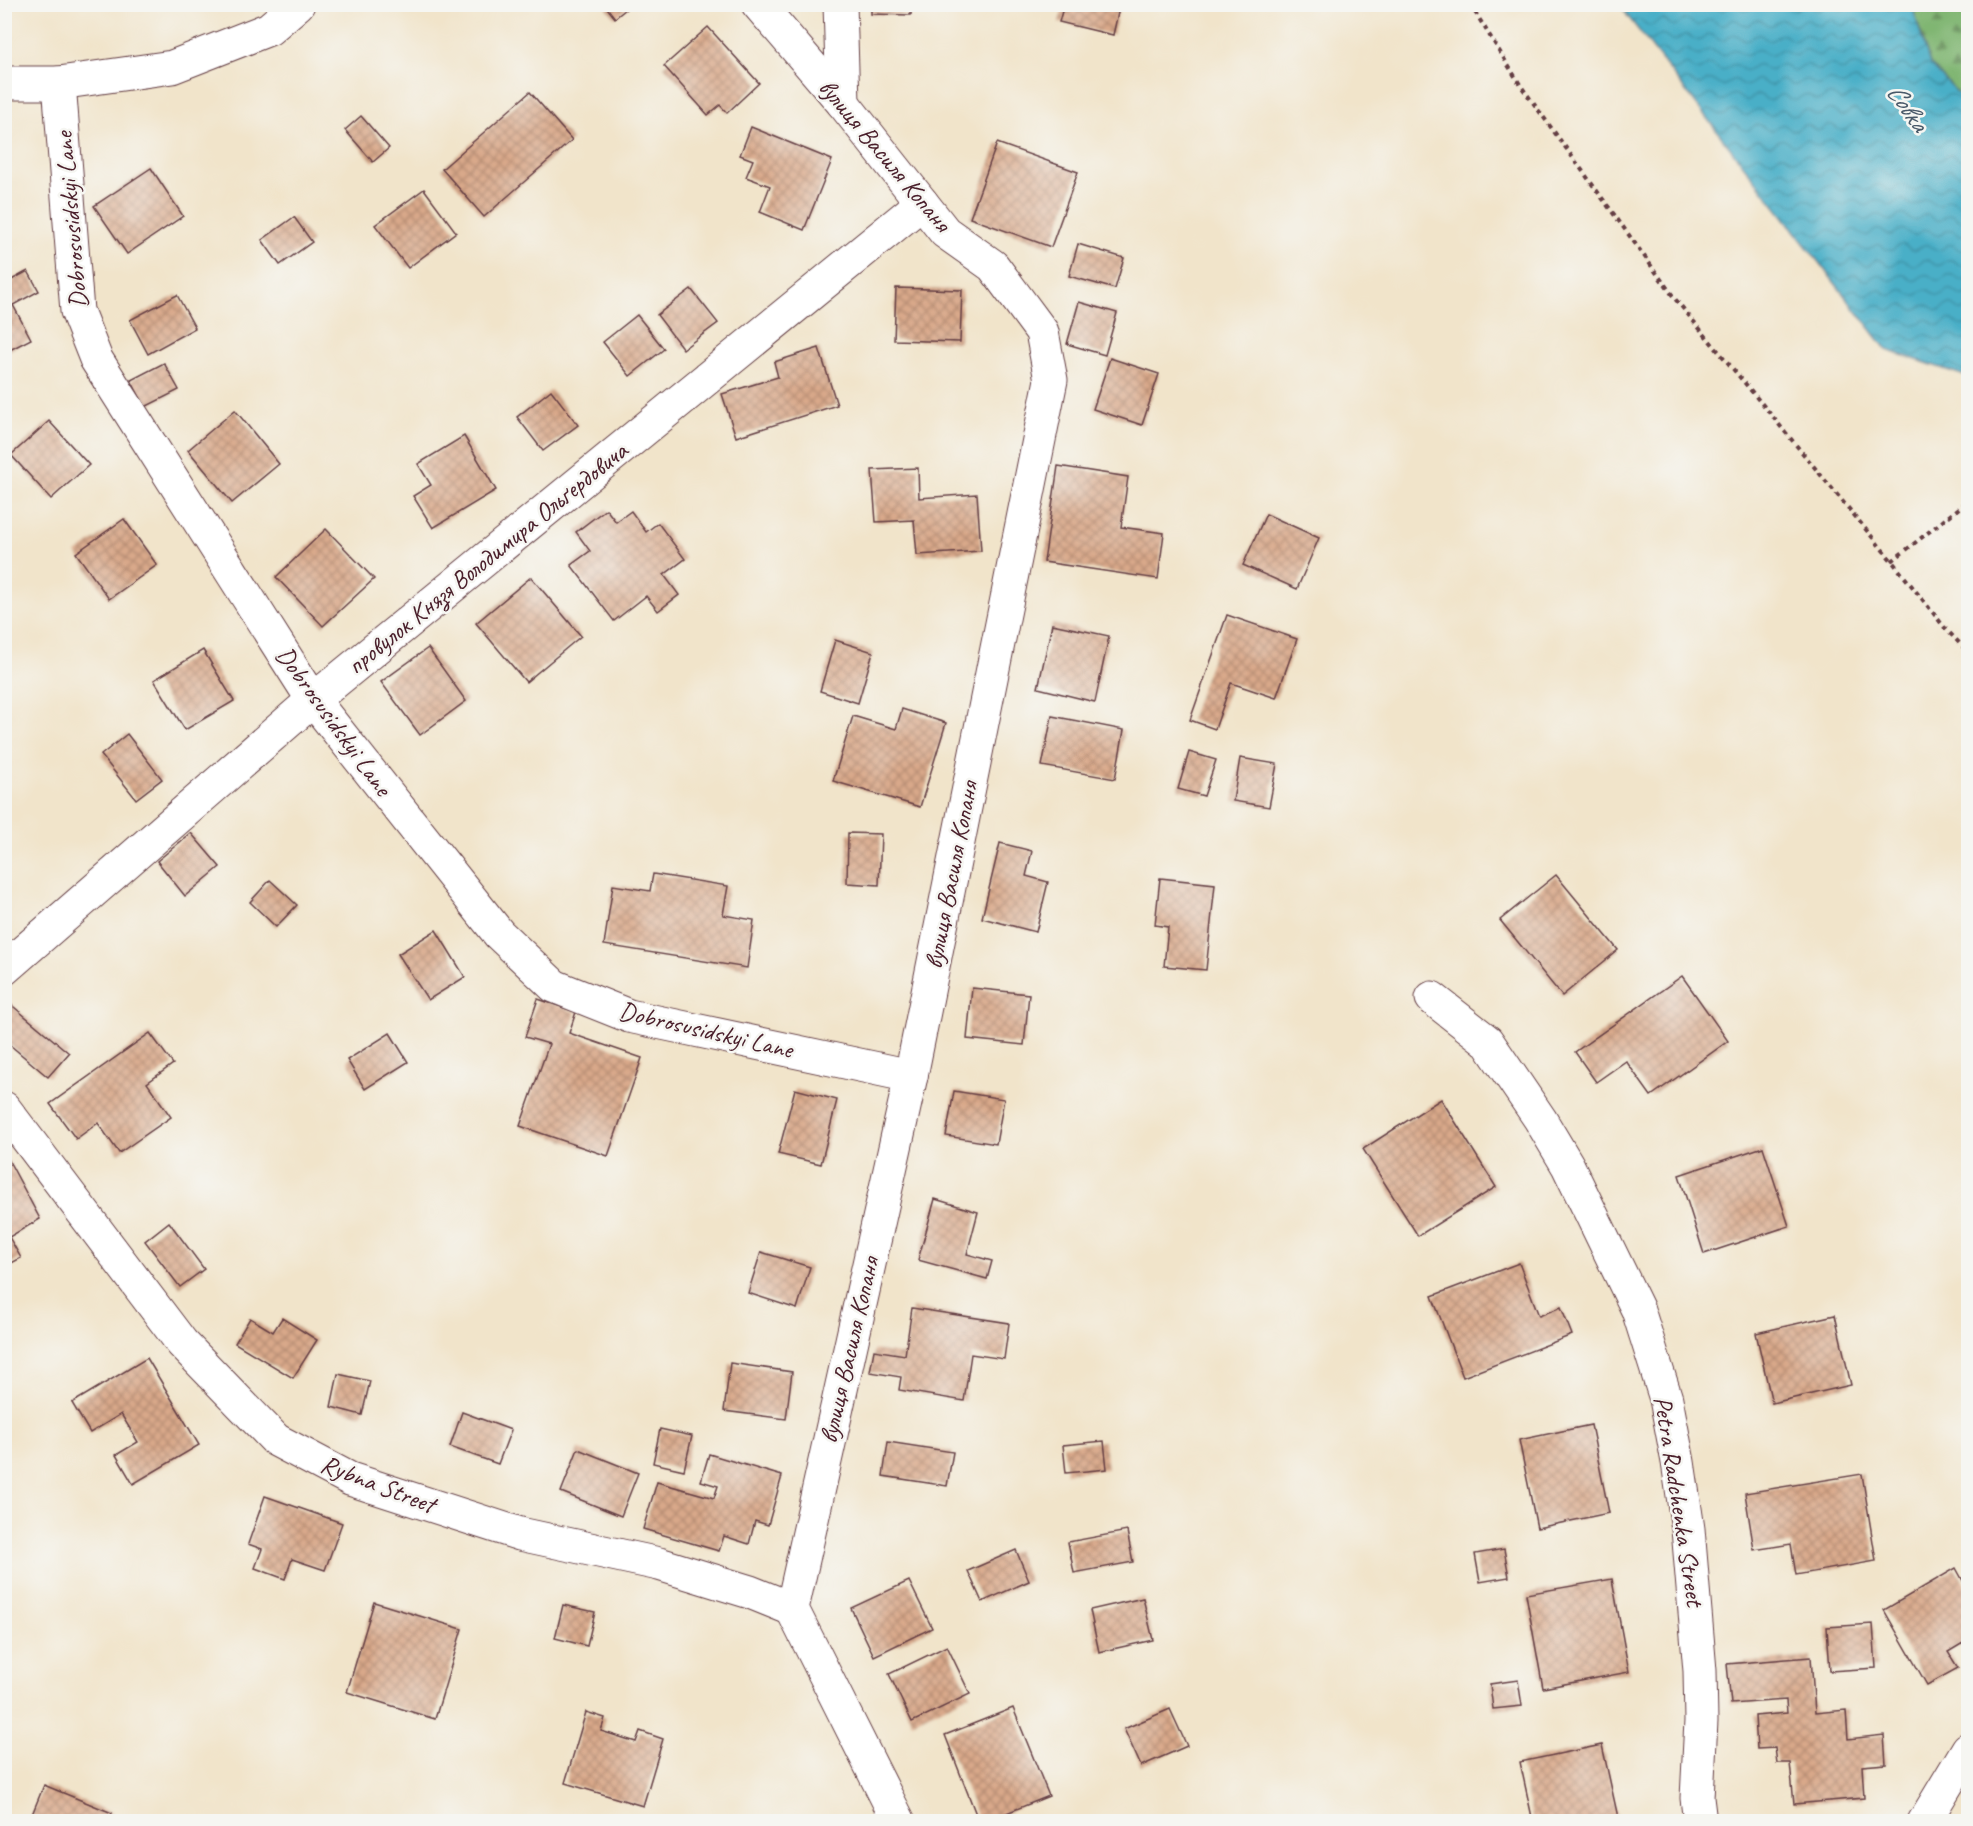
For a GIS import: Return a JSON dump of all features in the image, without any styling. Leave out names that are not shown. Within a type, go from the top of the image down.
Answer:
[{"type":"street","points":[[4,83],[59,83],[172,67],[269,29],[298,4]]},
{"type":"street","name":"вулиця Василя Копаня","points":[[758,4],[843,103],[945,232],[993,266],[1042,332],[1051,380],[910,1076],[792,1609]]},
{"type":"street","points":[[840,4],[843,103]]},
{"type":"street","name":"Dobrosusidskyi Lane","points":[[59,83],[76,311],[96,359],[313,700],[499,934],[554,986],[628,1016],[910,1076]]},
{"type":"street","name":"провулок Князя Володимира Ольґердовича","points":[[4,969],[313,700],[922,203]]},
{"type":"street","name":"Petra Radchenka Street","points":[[1432,998],[1487,1041],[1540,1119],[1568,1166],[1638,1310],[1666,1399],[1688,1529],[1700,1671],[1701,1721],[1697,1798],[1700,1821]]},
{"type":"street","name":"Rybna Street","points":[[4,1108],[182,1343],[276,1440],[350,1479],[520,1534],[658,1564],[750,1592],[792,1609]]},
{"type":"street","points":[[792,1609],[899,1821]]},
{"type":"street","points":[[1924,1821],[1968,1749]]},
{"type":"path","points":[[1470,4],[1521,86],[1676,300],[1892,561],[1944,628],[1968,652]]},
{"type":"path","points":[[1892,561],[1968,501]]},
{"type":"green space","points":[[1912,5],[1968,5],[1968,104],[1930,64]]},
{"type":"water","name":"Совка","points":[[1619,5],[1912,5],[1930,64],[1968,104],[1968,377],[1887,350]]},
{"type":"building","points":[[604,4],[632,4],[615,18]]},
{"type":"building","points":[[871,4],[911,4],[911,15],[871,14]]},
{"type":"building","points":[[1064,4],[1120,4],[1113,35],[1059,22]]},
{"type":"building","points":[[708,27],[759,83],[727,113],[720,105],[708,115],[664,66]]},
{"type":"building","points":[[530,92],[572,140],[484,217],[442,169]]},
{"type":"building","points":[[361,116],[389,148],[373,162],[345,130]]},
{"type":"building","points":[[751,127],[832,160],[804,230],[760,212],[770,186],[746,177],[753,160],[740,155]]},
{"type":"building","points":[[997,143],[1078,172],[1051,247],[970,218]]},
{"type":"building","points":[[151,168],[183,216],[127,254],[94,206]]},
{"type":"building","points":[[424,189],[456,232],[408,268],[375,225]]},
{"type":"building","points":[[294,217],[312,242],[280,265],[262,240]]},
{"type":"building","points":[[1078,244],[1124,258],[1115,289],[1069,276]]},
{"type":"building","points":[[28,271],[39,291],[13,305],[31,339],[4,353],[4,284]]},
{"type":"building","points":[[896,288],[962,290],[960,342],[894,340]]},
{"type":"building","points":[[691,289],[718,323],[683,349],[657,315]]},
{"type":"building","points":[[177,295],[195,328],[148,354],[130,320]]},
{"type":"building","points":[[1079,302],[1117,313],[1105,355],[1067,344]]},
{"type":"building","points":[[637,315],[664,349],[630,376],[603,342]]},
{"type":"building","points":[[819,348],[837,405],[736,437],[722,394],[778,377],[774,362]]},
{"type":"building","points":[[1110,358],[1159,374],[1142,425],[1093,409]]},
{"type":"building","points":[[164,363],[179,390],[145,407],[131,380]]},
{"type":"building","points":[[551,390],[578,425],[543,451],[517,417]]},
{"type":"building","points":[[235,410],[279,464],[232,503],[188,450]]},
{"type":"building","points":[[49,421],[89,465],[51,499],[11,455]]},
{"type":"building","points":[[464,436],[496,490],[433,528],[413,496],[431,485],[418,464]]},
{"type":"building","points":[[1058,466],[1128,477],[1121,527],[1164,533],[1158,579],[1044,562]]},
{"type":"building","points":[[918,468],[919,498],[977,494],[981,551],[917,555],[914,520],[876,522],[872,470]]},
{"type":"building","points":[[606,509],[616,522],[631,511],[646,532],[658,523],[685,559],[664,575],[679,595],[658,611],[646,596],[614,621],[571,565],[590,551],[576,532]]},
{"type":"building","points":[[1266,514],[1319,538],[1297,589],[1243,565]]},
{"type":"building","points":[[124,519],[157,565],[109,599],[76,553]]},
{"type":"building","points":[[326,529],[374,579],[323,626],[276,577]]},
{"type":"building","points":[[531,577],[581,636],[526,682],[476,623]]},
{"type":"building","points":[[1227,615],[1297,639],[1276,698],[1231,683],[1215,729],[1190,720]]},
{"type":"building","points":[[1052,624],[1109,636],[1095,702],[1038,688]]},
{"type":"building","points":[[835,640],[873,652],[858,703],[820,691]]},
{"type":"building","points":[[428,648],[466,701],[420,735],[381,682]]},
{"type":"building","points":[[203,650],[234,701],[185,730],[154,680]]},
{"type":"building","points":[[902,709],[946,723],[920,807],[833,781],[853,716],[896,729]]},
{"type":"building","points":[[1052,716],[1124,730],[1115,779],[1042,766]]},
{"type":"building","points":[[127,734],[162,779],[136,799],[101,755]]},
{"type":"building","points":[[1189,752],[1216,760],[1204,796],[1178,789]]},
{"type":"building","points":[[1240,758],[1277,764],[1269,807],[1233,801]]},
{"type":"building","points":[[191,833],[220,867],[185,896],[157,861]]},
{"type":"building","points":[[848,833],[881,834],[879,885],[847,883]]},
{"type":"building","points":[[1000,843],[1032,851],[1026,876],[1048,882],[1036,932],[982,918]]},
{"type":"building","points":[[653,874],[728,886],[723,915],[754,920],[747,968],[604,945],[613,885],[650,891]]},
{"type":"building","points":[[1556,875],[1618,950],[1562,996],[1500,920]]},
{"type":"building","points":[[1160,878],[1215,884],[1206,970],[1164,966],[1168,927],[1155,925]]},
{"type":"building","points":[[270,880],[297,905],[276,927],[250,902]]},
{"type":"building","points":[[436,930],[465,977],[428,1000],[398,954]]},
{"type":"building","points":[[1682,976],[1728,1041],[1651,1096],[1626,1061],[1596,1082],[1575,1052]]},
{"type":"building","points":[[972,988],[1029,994],[1024,1045],[967,1039]]},
{"type":"building","points":[[538,999],[576,1012],[569,1033],[642,1058],[608,1156],[520,1126],[549,1044],[525,1037]]},
{"type":"building","points":[[8,1002],[69,1053],[48,1077],[4,1040],[4,1006]]},
{"type":"building","points":[[150,1033],[173,1064],[147,1083],[171,1117],[119,1153],[98,1123],[76,1139],[50,1104]]},
{"type":"building","points":[[390,1033],[408,1062],[365,1089],[347,1060]]},
{"type":"building","points":[[795,1089],[837,1100],[821,1164],[778,1154]]},
{"type":"building","points":[[954,1091],[1004,1099],[996,1144],[946,1136]]},
{"type":"building","points":[[1441,1099],[1496,1187],[1418,1236],[1363,1149]]},
{"type":"building","points":[[1763,1147],[1789,1226],[1704,1254],[1679,1175]]},
{"type":"building","points":[[9,1161],[40,1219],[9,1237],[21,1258],[4,1267],[4,1163]]},
{"type":"building","points":[[935,1199],[978,1212],[967,1254],[992,1261],[987,1279],[918,1260]]},
{"type":"building","points":[[169,1222],[204,1269],[180,1287],[145,1241]]},
{"type":"building","points":[[761,1252],[810,1267],[797,1309],[748,1293]]},
{"type":"building","points":[[1519,1263],[1539,1316],[1561,1307],[1572,1335],[1463,1377],[1432,1296]]},
{"type":"building","points":[[912,1308],[1009,1323],[1004,1359],[971,1354],[964,1401],[899,1390],[901,1377],[870,1372],[874,1350],[905,1355]]},
{"type":"building","points":[[1835,1315],[1851,1385],[1772,1403],[1756,1333]]},
{"type":"building","points":[[250,1318],[273,1332],[282,1318],[317,1340],[293,1378],[235,1343]]},
{"type":"building","points":[[147,1358],[199,1445],[133,1484],[116,1455],[138,1442],[121,1414],[90,1433],[72,1403]]},
{"type":"building","points":[[730,1363],[792,1372],[786,1419],[724,1411]]},
{"type":"building","points":[[338,1374],[370,1381],[362,1415],[331,1407]]},
{"type":"building","points":[[462,1412],[511,1430],[498,1464],[450,1447]]},
{"type":"building","points":[[1591,1425],[1609,1513],[1537,1528],[1519,1440]]},
{"type":"building","points":[[660,1429],[692,1436],[684,1470],[653,1463]]},
{"type":"building","points":[[1104,1441],[1107,1469],[1066,1473],[1063,1445]]},
{"type":"building","points":[[888,1442],[953,1452],[947,1486],[883,1476]]},
{"type":"building","points":[[578,1449],[638,1473],[621,1516],[561,1492]]},
{"type":"building","points":[[709,1454],[782,1476],[768,1525],[755,1521],[749,1544],[724,1536],[719,1551],[643,1529],[657,1482],[714,1498],[718,1486],[701,1481]]},
{"type":"building","points":[[1862,1474],[1876,1561],[1796,1575],[1791,1544],[1754,1550],[1745,1493]]},
{"type":"building","points":[[265,1496],[342,1523],[325,1570],[292,1559],[285,1579],[255,1568],[262,1549],[248,1544]]},
{"type":"building","points":[[1127,1531],[1133,1562],[1074,1573],[1068,1542]]},
{"type":"building","points":[[1504,1549],[1509,1577],[1480,1582],[1475,1554]]},
{"type":"building","points":[[1016,1550],[1029,1581],[982,1602],[968,1571]]},
{"type":"building","points":[[1956,1568],[1968,1590],[1968,1640],[1948,1652],[1958,1668],[1927,1685],[1884,1610]]},
{"type":"building","points":[[1612,1579],[1629,1672],[1543,1688],[1526,1594]]},
{"type":"building","points":[[909,1581],[932,1628],[874,1656],[851,1608]]},
{"type":"building","points":[[1143,1598],[1153,1640],[1099,1652],[1090,1610]]},
{"type":"building","points":[[374,1602],[462,1629],[435,1719],[347,1692]]},
{"type":"building","points":[[563,1605],[595,1612],[587,1646],[555,1638]]},
{"type":"building","points":[[1873,1624],[1876,1668],[1830,1671],[1827,1627]]},
{"type":"building","points":[[947,1646],[970,1694],[912,1722],[889,1674]]},
{"type":"building","points":[[1811,1657],[1815,1713],[1846,1710],[1848,1739],[1884,1735],[1886,1764],[1862,1766],[1864,1798],[1794,1804],[1790,1763],[1777,1763],[1775,1748],[1757,1749],[1755,1716],[1787,1713],[1786,1700],[1731,1704],[1727,1664]]},
{"type":"building","points":[[1518,1680],[1522,1706],[1493,1709],[1490,1684]]},
{"type":"building","points":[[1013,1708],[1049,1796],[979,1822],[945,1735]]},
{"type":"building","points":[[1170,1709],[1187,1746],[1141,1766],[1124,1729]]},
{"type":"building","points":[[586,1712],[605,1718],[601,1731],[636,1742],[640,1731],[663,1739],[643,1806],[565,1783]]},
{"type":"building","points":[[1602,1745],[1619,1822],[1533,1822],[1520,1762]]},
{"type":"building","points":[[44,1785],[112,1813],[109,1822],[29,1822]]}]
